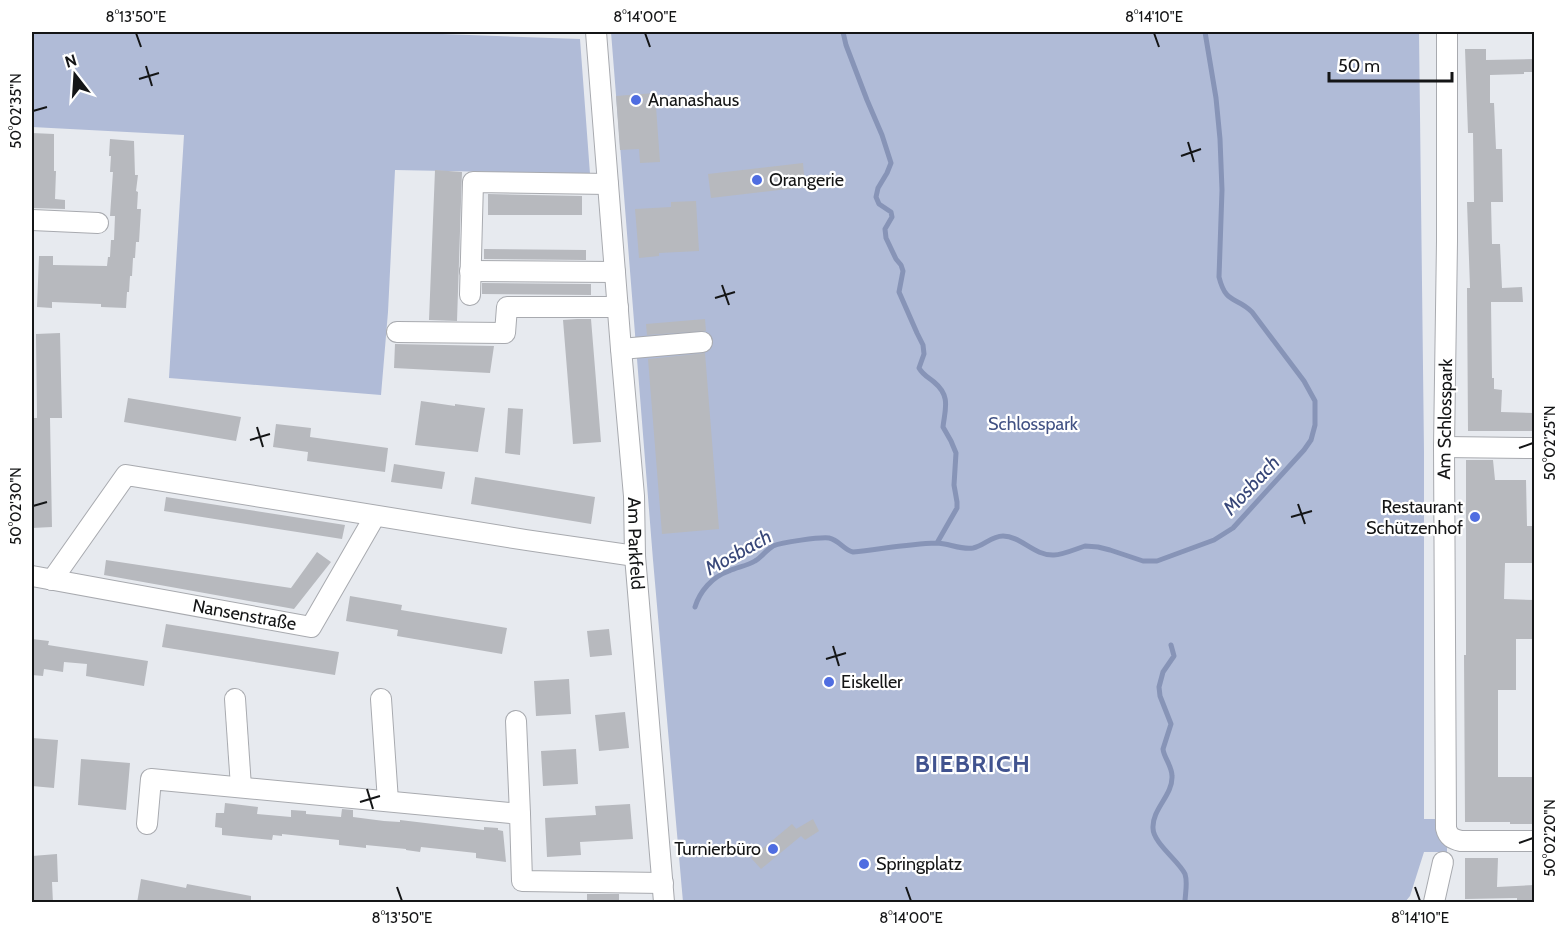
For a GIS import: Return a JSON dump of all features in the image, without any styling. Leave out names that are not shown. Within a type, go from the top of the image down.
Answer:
[{"type":"street","name":"Am Parkfeld","points":[[596,32],[634,496],[635,556],[664,903]]},
{"type":"street","name":"Am Schlosspark","points":[[1447,32],[1444,447],[1445,818],[1447,832],[1454,839],[1461,841],[1534,841]]},
{"type":"street","points":[[470,295],[473,182],[608,184]]},
{"type":"street","points":[[32,220],[98,223]]},
{"type":"street","points":[[470,271],[615,272]]},
{"type":"street","points":[[397,332],[505,333],[507,307],[618,307]]},
{"type":"street","points":[[621,349],[702,342]]},
{"type":"street","points":[[1444,447],[1534,448]]},
{"type":"street","points":[[52,580],[126,475],[635,556]]},
{"type":"street","name":"Nansenstraße","points":[[32,576],[311,627],[375,516]]},
{"type":"street","points":[[235,699],[241,787]]},
{"type":"street","points":[[381,699],[388,801]]},
{"type":"street","points":[[516,721],[522,881],[663,883]]},
{"type":"street","points":[[147,824],[151,779],[520,814]]},
{"type":"street","points":[[1434,903],[1443,862]]},
{"type":"green space","points":[[32,32],[388,32],[580,39],[590,174],[395,170],[388,312],[381,395],[169,378],[184,135],[32,127]]},
{"type":"green space","name":"Schlosspark","points":[[611,32],[1419,32],[1424,451],[1424,819],[1437,819],[1439,834],[1447,846],[1447,852],[1424,852],[1410,896],[1405,902],[683,902]]},
{"type":"building","points":[[1465,49],[1486,49],[1486,60],[1534,59],[1534,72],[1490,75],[1490,103],[1494,103],[1496,149],[1502,149],[1503,202],[1491,202],[1492,244],[1500,244],[1502,288],[1522,287],[1523,302],[1491,302],[1492,378],[1494,378],[1494,389],[1502,390],[1501,412],[1534,413],[1534,431],[1468,431],[1467,288],[1470,288],[1467,202],[1474,202],[1473,133],[1468,133]]},
{"type":"building","points":[[655,93],[660,162],[640,163],[639,149],[620,150],[616,96]]},
{"type":"building","points":[[32,133],[54,134],[55,199],[65,200],[65,209],[32,208]]},
{"type":"building","points":[[110,139],[134,141],[135,175],[138,175],[137,209],[141,209],[139,242],[136,242],[126,308],[101,307],[101,304],[52,302],[52,308],[37,307],[39,256],[53,256],[53,265],[107,266],[111,240],[114,240],[115,216],[110,216],[113,172],[110,172]]},
{"type":"building","name":"Orangerie","points":[[803,163],[805,187],[711,198],[708,174]]},
{"type":"building","points":[[435,170],[462,172],[457,321],[429,320]]},
{"type":"building","points":[[488,194],[582,196],[582,215],[488,215]]},
{"type":"building","points":[[696,201],[699,251],[659,253],[659,256],[639,258],[635,209],[671,207],[671,202]]},
{"type":"building","points":[[484,249],[586,250],[586,260],[484,259]]},
{"type":"building","points":[[482,283],[591,284],[591,295],[482,294]]},
{"type":"building","points":[[591,319],[601,442],[573,444],[563,320]]},
{"type":"building","points":[[705,319],[706,331],[647,335],[646,324]]},
{"type":"building","points":[[60,333],[62,418],[50,418],[52,527],[32,528],[32,418],[37,418],[36,334]]},
{"type":"building","points":[[395,344],[494,346],[490,373],[394,368]]},
{"type":"building","points":[[705,353],[719,529],[662,534],[648,359]]},
{"type":"building","points":[[128,398],[241,417],[236,441],[124,422]]},
{"type":"building","points":[[421,401],[485,408],[478,452],[415,445]]},
{"type":"building","points":[[508,408],[523,409],[520,455],[505,453]]},
{"type":"building","points":[[276,424],[311,428],[310,437],[388,448],[385,472],[307,461],[308,452],[273,447]]},
{"type":"building","points":[[1466,460],[1493,460],[1495,480],[1526,480],[1527,526],[1534,526],[1534,563],[1505,563],[1504,599],[1534,600],[1534,639],[1516,639],[1516,690],[1498,690],[1498,777],[1534,777],[1534,824],[1465,822]]},
{"type":"building","points":[[394,464],[445,472],[442,489],[391,482]]},
{"type":"building","points":[[475,477],[595,497],[591,524],[471,504]]},
{"type":"building","points":[[166,497],[345,525],[342,539],[164,511]]},
{"type":"building","points":[[317,552],[331,562],[294,609],[104,575],[106,560],[291,588]]},
{"type":"building","points":[[350,596],[402,605],[401,610],[507,628],[502,654],[397,636],[398,630],[346,621]]},
{"type":"building","points":[[166,624],[339,652],[335,675],[162,647]]},
{"type":"building","points":[[609,629],[612,655],[590,657],[587,631]]},
{"type":"building","points":[[32,639],[49,641],[48,645],[148,661],[144,686],[86,676],[87,664],[64,662],[63,672],[44,669],[43,676],[32,675]]},
{"type":"building","points":[[569,679],[571,714],[536,716],[534,681]]},
{"type":"building","points":[[625,712],[629,748],[599,751],[595,715]]},
{"type":"building","points":[[32,738],[58,740],[54,788],[32,786]]},
{"type":"building","points":[[576,749],[578,784],[543,786],[541,751]]},
{"type":"building","points":[[81,759],[130,763],[126,810],[78,805]]},
{"type":"building","points":[[225,803],[258,807],[257,814],[291,817],[291,810],[306,811],[306,814],[341,817],[342,809],[353,810],[353,817],[384,821],[400,822],[400,820],[484,830],[484,827],[498,828],[503,831],[506,862],[476,858],[476,853],[421,847],[420,852],[366,845],[366,848],[339,845],[339,840],[282,834],[282,836],[273,835],[272,840],[222,835],[222,828],[215,827],[216,813],[224,813]]},
{"type":"building","points":[[630,804],[633,839],[580,842],[581,855],[547,857],[545,818],[596,815],[595,806]]},
{"type":"building","name":"Turnierbüro","points":[[813,819],[819,831],[805,840],[801,836],[761,869],[751,858],[792,824],[796,829]]},
{"type":"building","points":[[57,854],[58,882],[52,882],[53,903],[32,903],[32,856]]},
{"type":"building","points":[[1465,858],[1498,858],[1497,887],[1534,885],[1534,903],[1517,903],[1517,898],[1465,899]]},
{"type":"building","points":[[141,879],[186,888],[187,884],[251,896],[251,903],[137,903]]},
{"type":"building","points":[[587,894],[619,894],[619,900],[587,900]]},
{"type":"waterway","points":[[843,32],[891,163],[878,188],[876,197],[879,204],[891,212],[892,217],[885,229],[886,238],[903,271],[899,292],[923,345],[924,354],[919,368],[943,392],[946,403],[943,427],[956,453],[954,485],[957,508],[937,543]]},
{"type":"waterway","name":"Mosbach","points":[[695,607],[703,590],[717,577],[755,561],[773,546],[810,539],[829,538],[853,552],[936,543],[973,548],[1003,536],[1016,539],[1047,554],[1061,554],[1085,546],[1110,550],[1143,561],[1157,561],[1214,540],[1233,528],[1304,450],[1311,440],[1315,425],[1315,401],[1304,381],[1252,312],[1228,296],[1219,277],[1222,190],[1220,139],[1205,32]]},
{"type":"waterway","points":[[1171,645],[1174,656],[1163,672],[1159,687],[1160,696],[1171,724],[1163,749],[1172,772],[1171,783],[1156,815],[1153,828],[1157,840],[1185,874],[1185,902]]},
{"type":"place","name":"Ananashaus","points":[[636,100]]},
{"type":"place","name":"Orangerie","points":[[757,180]]},
{"type":"place","name":"Restaurant Schützenhof","points":[[1475,517]]},
{"type":"place","name":"Eiskeller","points":[[829,682]]},
{"type":"place","name":"Turnierbüro","points":[[773,849]]},
{"type":"place","name":"Springplatz","points":[[864,864]]},
{"type":"district","name":"BIEBRICH","points":[[973,763]]}]
